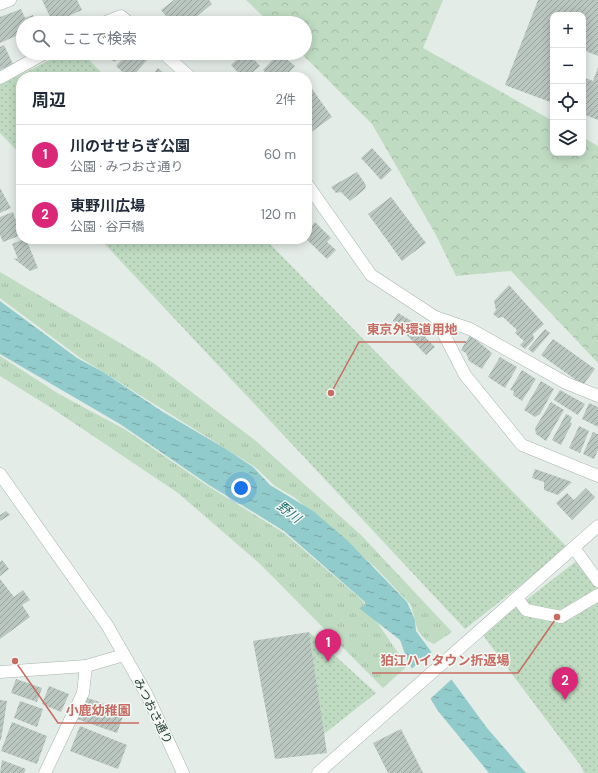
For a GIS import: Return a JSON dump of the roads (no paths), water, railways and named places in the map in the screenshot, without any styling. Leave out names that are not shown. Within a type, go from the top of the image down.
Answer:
[{"type":"street","points":[[0,4],[10,0]]},
{"type":"street","points":[[0,78],[32,60]]},
{"type":"street","points":[[171,60],[184,72]]},
{"type":"street","points":[[312,191],[371,275],[435,317],[470,330],[566,383],[598,396]]},
{"type":"street","points":[[435,317],[465,375],[522,445],[598,476]]},
{"type":"street","name":"みつおさ通り","points":[[0,474],[107,625],[147,695],[183,773]]},
{"type":"street","points":[[318,773],[598,526]]},
{"type":"street","points":[[574,548],[598,581]]},
{"type":"street","points":[[517,598],[526,610],[561,617],[598,595]]},
{"type":"street","points":[[0,672],[86,666],[124,655]]},
{"type":"street","points":[[45,773],[83,693],[86,666]]},
{"type":"water","name":"野川","points":[[0,301],[77,358],[103,372],[163,412],[226,449],[253,467],[270,485],[313,511],[347,540],[407,602],[415,620],[416,631],[487,728],[526,773],[489,773],[438,711],[408,662],[400,640],[359,608],[365,605],[365,602],[284,531],[209,485],[120,424],[0,354]]},
{"type":"place","name":"東京外環道用地","points":[[331,393]]},
{"type":"place","name":"狛江ハイタウン折返場","points":[[557,617]]},
{"type":"place","name":"小鹿幼稚園","points":[[15,661]]},
{"type":"place","name":"川のせせらぎ公園","points":[[328,662]]},
{"type":"place","name":"東野川広場","points":[[565,700]]}]
